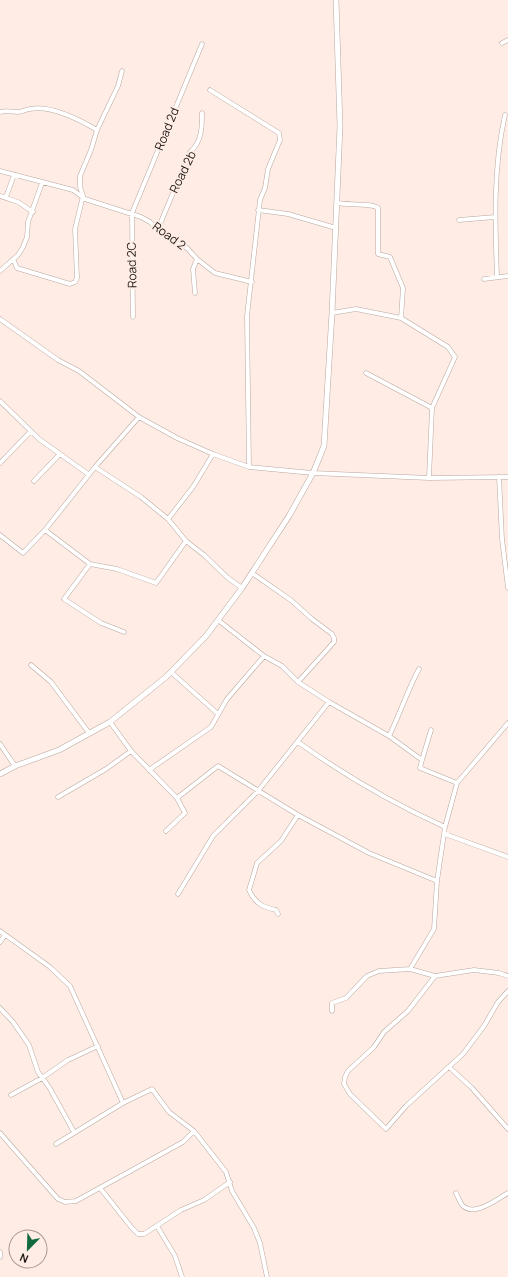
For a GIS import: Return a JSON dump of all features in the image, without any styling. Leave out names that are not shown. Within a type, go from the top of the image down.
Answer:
[{"type":"street","points":[[0,774],[15,766],[59,750],[110,722],[171,672],[206,636],[242,588],[290,516],[313,473],[324,446],[332,313],[340,126],[336,0]]},
{"type":"street","points":[[502,43],[508,40]]},
{"type":"street","name":"Road 2d","points":[[132,213],[202,44]]},
{"type":"street","points":[[13,259],[17,268],[42,277],[73,284],[77,278],[75,229],[82,196],[80,176],[91,150],[97,130],[118,86],[122,71]]},
{"type":"street","points":[[210,90],[279,133],[280,140],[268,169],[258,210],[252,282],[247,316],[246,340],[250,411],[249,467]]},
{"type":"street","points":[[0,112],[20,112],[31,109],[52,111],[81,121],[97,130]]},
{"type":"street","name":"Road 2b","points":[[158,229],[190,152],[195,147],[202,131],[202,113]]},
{"type":"street","points":[[497,277],[495,217],[498,142],[505,115]]},
{"type":"street","name":"Road 2","points":[[0,171],[73,190],[85,199],[132,213],[150,222],[166,237],[187,248],[197,259],[215,273],[252,282]]},
{"type":"street","points":[[6,197],[14,175]]},
{"type":"street","points":[[0,271],[18,255],[26,241],[27,226],[42,183]]},
{"type":"street","points":[[0,196],[18,202],[33,212]]},
{"type":"street","points":[[336,203],[350,206],[373,205],[378,208],[378,254],[390,257],[403,288],[401,318]]},
{"type":"street","points":[[258,210],[288,214],[336,228]]},
{"type":"street","name":"Road 2C","points":[[132,213],[133,317]]},
{"type":"street","points":[[459,220],[495,217]]},
{"type":"street","points":[[195,292],[193,269],[197,259]]},
{"type":"street","points":[[484,279],[508,276]]},
{"type":"street","points":[[332,313],[356,309],[401,318],[448,347],[455,358],[432,408],[429,478]]},
{"type":"street","points":[[0,319],[58,360],[79,371],[139,417],[177,438],[213,454],[249,467],[313,473],[429,478],[508,477]]},
{"type":"street","points":[[366,373],[432,408]]},
{"type":"street","points":[[0,401],[31,431],[88,474]]},
{"type":"street","points":[[0,535],[23,553],[45,530],[88,474],[139,417]]},
{"type":"street","points":[[0,463],[31,431]]},
{"type":"street","points":[[34,481],[60,454]]},
{"type":"street","points":[[168,519],[193,487],[213,454]]},
{"type":"street","points":[[95,467],[141,497],[168,519],[186,541],[204,554],[228,578],[242,588]]},
{"type":"street","points":[[499,477],[502,539],[508,588]]},
{"type":"street","points":[[45,530],[90,564],[117,570],[156,583],[186,541]]},
{"type":"street","points":[[90,564],[64,599],[101,623],[124,632]]},
{"type":"street","points":[[252,573],[292,601],[332,634],[334,638],[334,642],[298,682]]},
{"type":"street","points":[[218,620],[264,656],[282,666],[298,682],[329,702],[389,736],[422,760]]},
{"type":"street","points":[[149,770],[211,727],[227,699],[264,656]]},
{"type":"street","points":[[31,665],[51,682],[89,734]]},
{"type":"street","points":[[389,736],[400,713],[405,695],[419,669]]},
{"type":"street","points":[[171,672],[218,714]]},
{"type":"street","points":[[178,894],[213,836],[258,791],[329,702]]},
{"type":"street","points":[[110,722],[131,750],[177,798],[185,813],[166,831]]},
{"type":"street","points":[[410,969],[434,929],[436,881],[445,827],[457,783],[508,722]]},
{"type":"street","points":[[431,730],[420,768],[457,783]]},
{"type":"street","points":[[298,742],[337,769],[423,817],[445,827]]},
{"type":"street","points":[[0,744],[15,766]]},
{"type":"street","points":[[58,798],[106,769],[131,750]]},
{"type":"street","points":[[177,798],[218,766],[298,816],[369,853],[436,881]]},
{"type":"street","points":[[278,914],[276,910],[259,904],[253,899],[249,890],[257,863],[281,841],[298,816]]},
{"type":"street","points":[[445,834],[508,857]]},
{"type":"street","points":[[0,931],[50,967],[70,986],[123,1103]]},
{"type":"street","points":[[0,942],[5,935]]},
{"type":"street","points":[[332,1011],[332,1003],[346,998],[367,976],[379,971],[410,969],[435,976],[474,970],[499,972],[508,976]]},
{"type":"street","points":[[435,976],[408,1011],[384,1032],[374,1047],[348,1070],[344,1084],[350,1094],[386,1129],[406,1106],[463,1054],[484,1026],[498,1002],[508,991]]},
{"type":"street","points":[[0,1008],[13,1022],[29,1045],[38,1072],[74,1132]]},
{"type":"street","points":[[11,1095],[42,1078],[68,1060],[98,1046]]},
{"type":"street","points":[[449,1067],[472,1088],[508,1129]]},
{"type":"street","points":[[56,1144],[123,1103],[152,1090],[169,1112],[194,1131],[226,1172],[232,1191],[254,1228],[260,1243],[267,1277]]},
{"type":"street","points":[[0,1133],[58,1199],[65,1202],[76,1201],[100,1188],[183,1142],[194,1131]]},
{"type":"street","points":[[100,1188],[138,1234],[144,1234],[181,1210],[204,1200],[230,1182]]},
{"type":"street","points":[[456,1194],[462,1206],[479,1209],[508,1193]]},
{"type":"street","points":[[157,1226],[175,1256],[182,1277]]},
{"type":"street","points":[[0,1252],[0,1257]]}]
